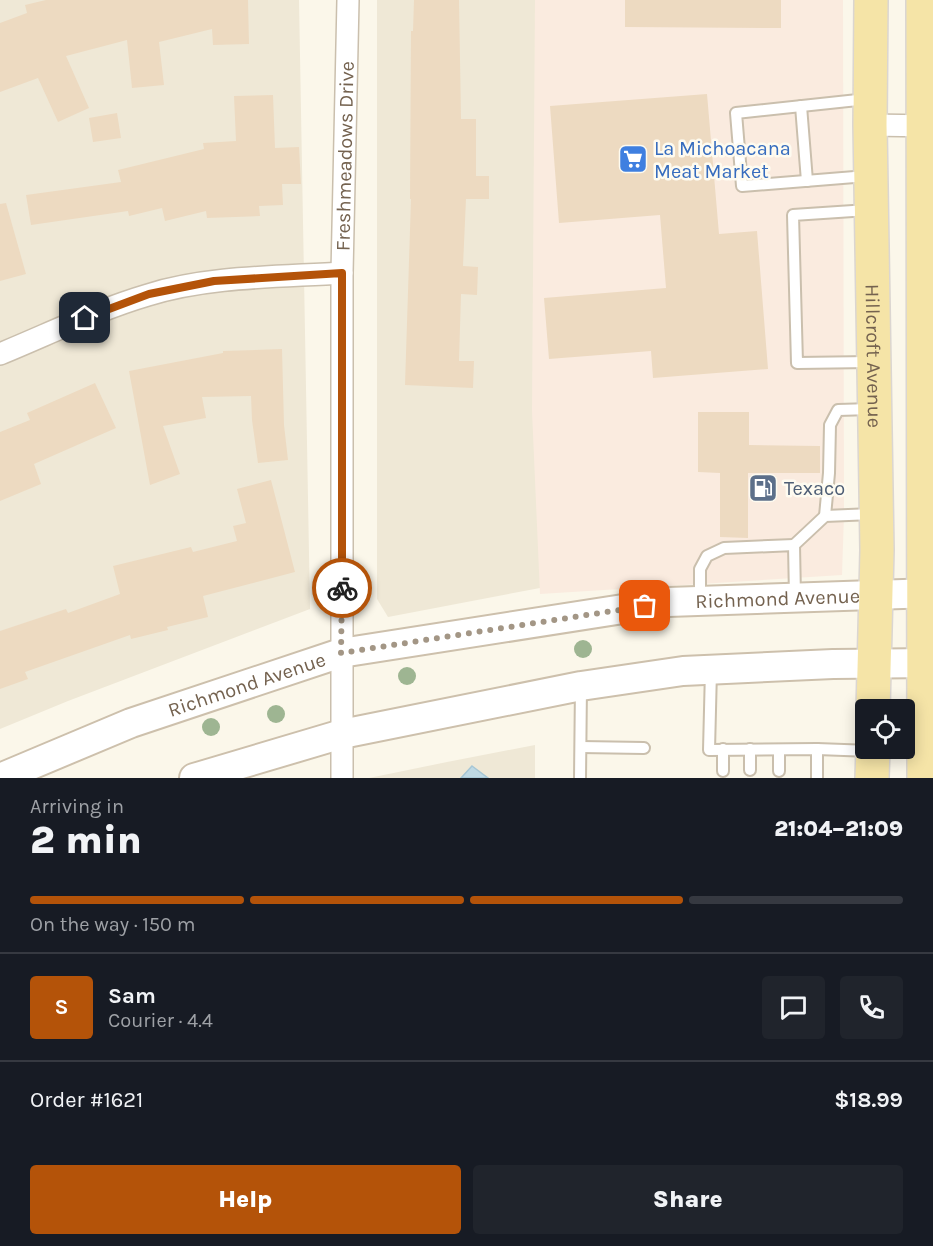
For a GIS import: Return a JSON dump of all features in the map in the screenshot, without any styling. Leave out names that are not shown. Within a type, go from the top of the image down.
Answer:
[{"type":"main road","name":"Hillcroft Avenue","points":[[871,0],[870,112],[876,513],[873,699]]},
{"type":"main road","points":[[923,0],[928,43],[929,663],[927,768]]},
{"type":"main road","name":"Richmond Avenue","points":[[0,778],[131,723],[341,653],[668,602],[929,593]]},
{"type":"main road","points":[[194,778],[342,734],[581,686],[683,671],[929,663]]},
{"type":"street","name":"Freshmeadows Drive","points":[[342,778],[342,273],[348,0]]},
{"type":"street","points":[[870,112],[927,126]]},
{"type":"street","points":[[0,354],[149,294],[214,281],[342,273]]},
{"type":"lane","points":[[870,112],[801,106],[736,113],[742,186],[871,176]]},
{"type":"lane","points":[[801,106],[807,181]]},
{"type":"lane","points":[[871,210],[793,215],[797,363],[874,362]]},
{"type":"lane","points":[[825,516],[830,425],[838,410],[874,409]]},
{"type":"lane","points":[[700,601],[700,568],[707,556],[723,548],[794,545],[825,516],[876,513]]},
{"type":"lane","points":[[794,545],[795,597]]},
{"type":"lane","points":[[711,670],[709,750],[817,749],[855,756]]},
{"type":"lane","points":[[580,778],[581,686]]},
{"type":"lane","points":[[580,747],[644,748]]},
{"type":"lane","points":[[723,749],[723,771]]},
{"type":"lane","points":[[750,749],[750,770]]},
{"type":"lane","points":[[817,749],[817,778]]},
{"type":"lane","points":[[779,750],[779,771]]},
{"type":"shaded area","points":[[0,0],[299,0],[310,609],[0,729]]},
{"type":"shaded area","points":[[377,0],[540,0],[540,588],[388,617],[377,599]]},
{"type":"shaded area","points":[[535,0],[843,0],[844,515],[842,575],[540,594],[532,411]]},
{"type":"shaded area","points":[[535,745],[535,778],[369,778],[447,762]]},
{"type":"water","points":[[472,766],[488,778],[461,778]]},
{"type":"building","points":[[46,0],[248,0],[249,44],[213,45],[212,29],[159,42],[164,85],[132,88],[127,40],[66,56],[89,108],[58,122],[38,78],[0,92],[0,23],[27,13],[25,5]]},
{"type":"building","points":[[414,0],[459,0],[461,119],[476,119],[476,176],[489,176],[489,199],[466,199],[463,266],[478,267],[477,295],[461,294],[459,361],[474,361],[473,388],[405,385],[411,199],[411,31],[413,31]]},
{"type":"building","points":[[625,0],[781,0],[781,28],[625,27]]},
{"type":"building","points":[[707,94],[719,234],[757,231],[768,369],[653,378],[651,351],[549,359],[544,298],[666,288],[660,215],[559,223],[550,106]]},
{"type":"building","points":[[273,95],[275,148],[299,147],[301,184],[282,184],[283,205],[259,206],[260,216],[207,218],[206,211],[165,221],[162,208],[129,216],[128,211],[31,225],[26,195],[121,182],[118,170],[204,149],[203,143],[236,141],[234,96]]},
{"type":"building","points":[[117,113],[121,138],[93,142],[89,118]]},
{"type":"building","points":[[6,203],[26,274],[0,281],[0,204]]},
{"type":"building","points":[[282,349],[284,425],[288,460],[258,463],[251,396],[202,397],[206,418],[163,426],[180,474],[150,485],[129,371],[223,353],[223,351]]},
{"type":"building","points":[[95,383],[116,428],[34,464],[41,484],[0,501],[0,432],[30,420],[27,413]]},
{"type":"building","points":[[698,412],[749,412],[749,445],[820,446],[820,473],[748,473],[748,538],[720,537],[720,473],[698,472]]},
{"type":"building","points":[[271,480],[295,572],[203,596],[208,617],[131,639],[130,635],[25,672],[28,679],[0,689],[0,631],[66,609],[68,613],[120,594],[113,566],[191,547],[193,552],[237,541],[233,526],[246,523],[237,489]]},
{"type":"way so far","points":[[342,588],[341,653],[645,606]]},
{"type":"place","name":"La Michoacana Meat Market","points":[[633,159]]},
{"type":"place","name":"Texaco","points":[[763,488]]},
{"type":"route","points":[[85,318],[149,294],[214,281],[342,273],[342,588]]}]
